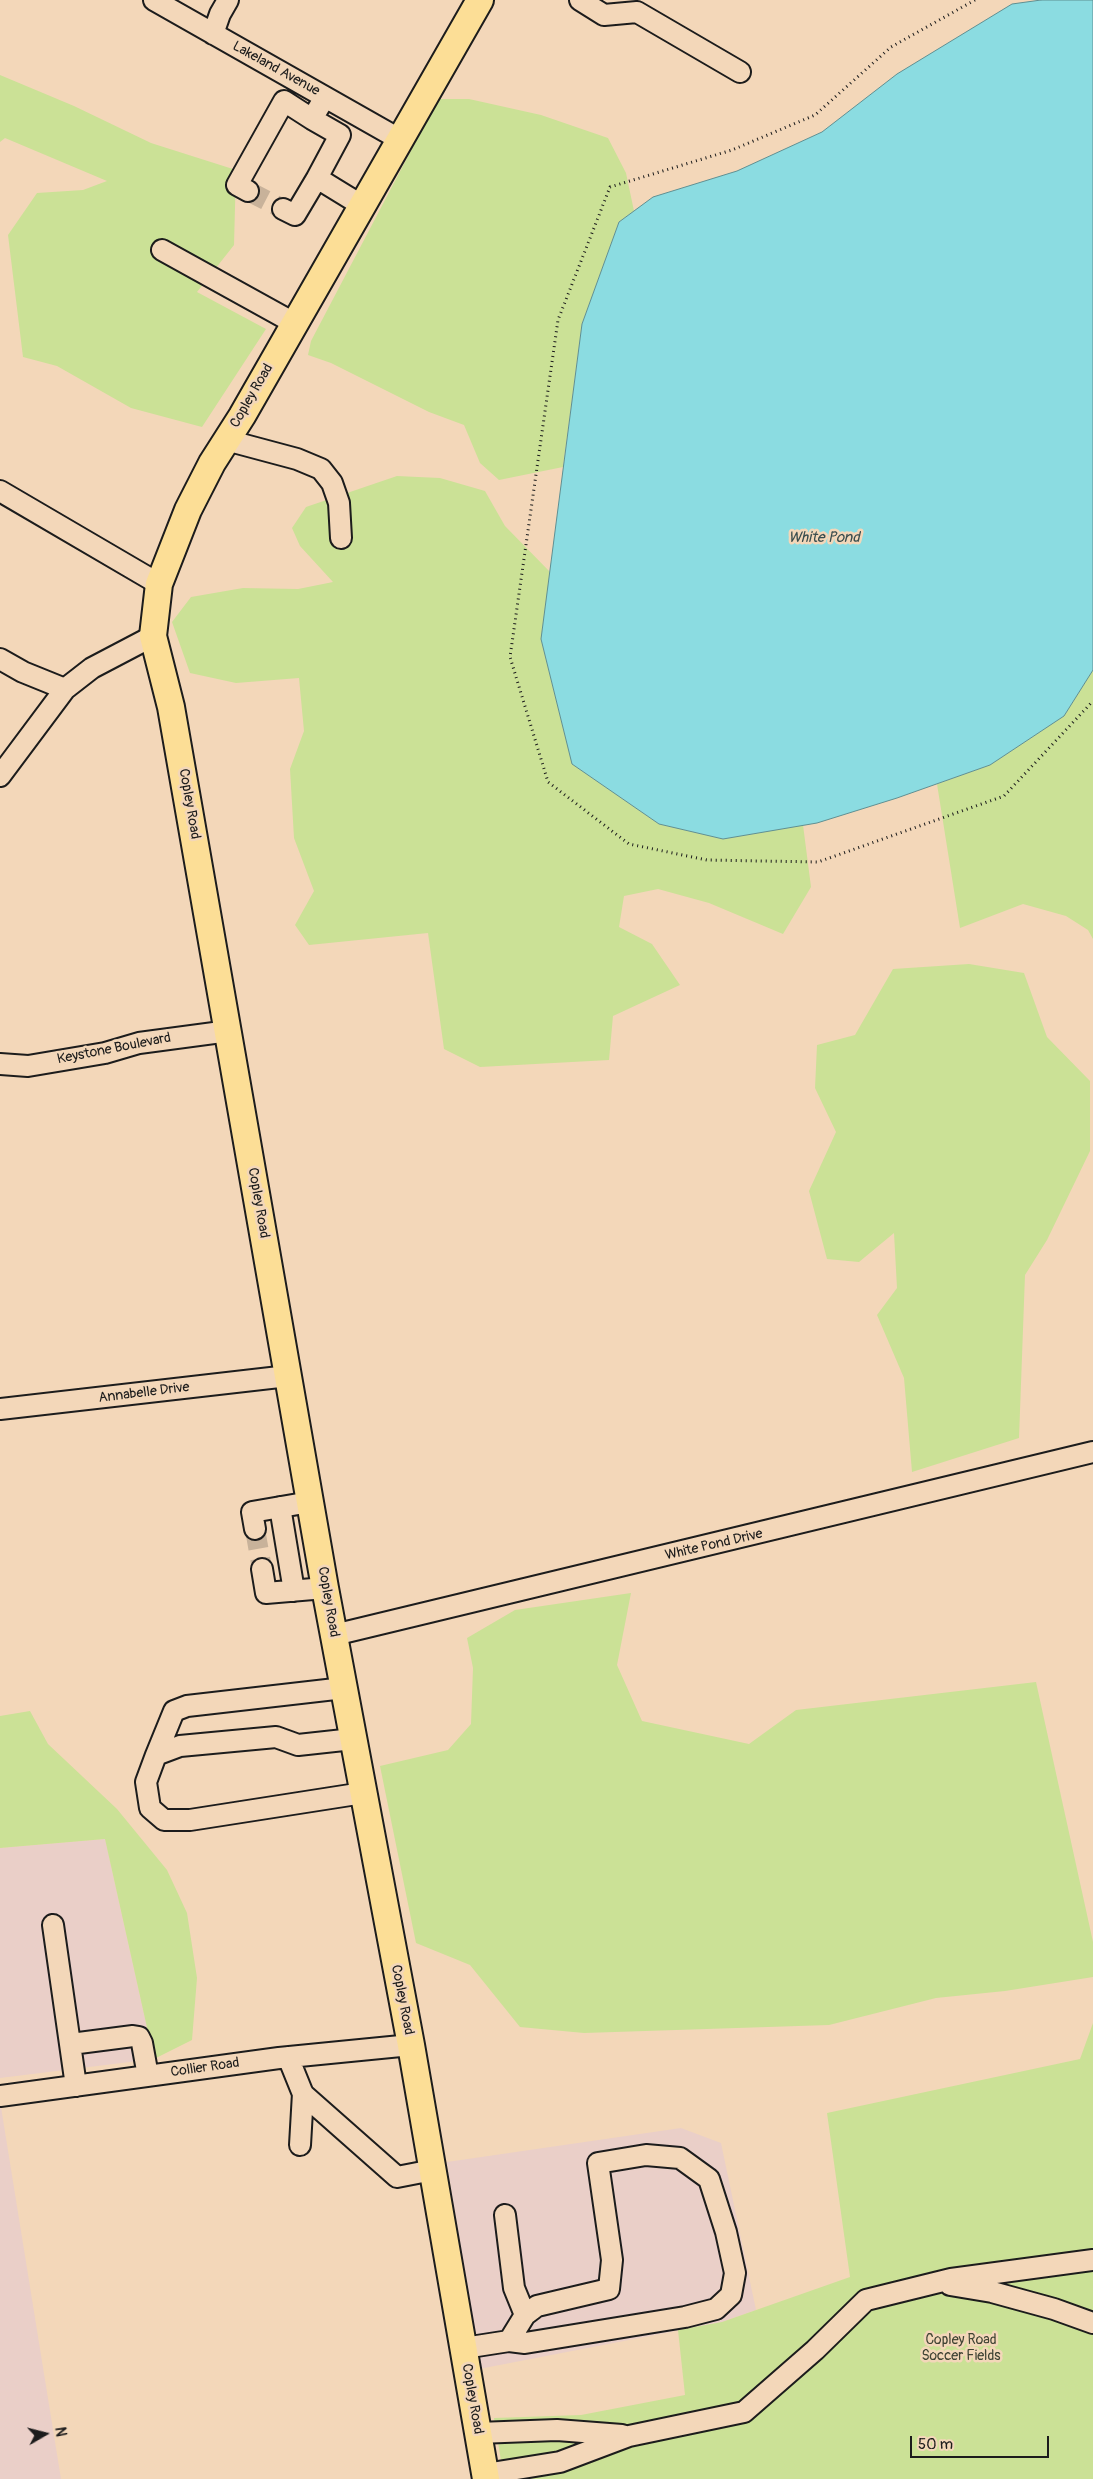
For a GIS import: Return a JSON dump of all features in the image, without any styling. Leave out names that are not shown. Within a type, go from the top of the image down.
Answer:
[{"type":"main road","name":"Copley Road","points":[[480,0],[212,463],[188,510],[159,584],[153,636],[171,707],[325,1588],[411,2045],[486,2476]]},
{"type":"street","name":"Lakeland Avenue","points":[[154,0],[399,139]]},
{"type":"street","points":[[213,34],[220,14],[228,0]]},
{"type":"street","points":[[580,0],[604,14],[637,12],[740,72]]},
{"type":"street","points":[[312,119],[325,97]]},
{"type":"street","points":[[242,188],[284,101],[340,135],[316,178],[289,212]]},
{"type":"street","points":[[316,178],[361,205]]},
{"type":"street","points":[[162,250],[294,323]]},
{"type":"street","points":[[226,440],[297,459],[320,469],[332,483],[340,502],[341,538]]},
{"type":"street","points":[[0,491],[159,584]]},
{"type":"street","points":[[0,776],[65,689],[92,668],[153,636]]},
{"type":"street","points":[[0,659],[23,672],[65,689]]},
{"type":"street","name":"Keystone Boulevard","points":[[0,1064],[28,1066],[105,1054],[147,1041],[229,1031]]},
{"type":"street","name":"Annabelle Drive","points":[[0,1409],[288,1376]]},
{"type":"street","name":"White Pond Drive","points":[[334,1635],[1093,1452]]},
{"type":"street","points":[[255,1529],[252,1512],[310,1502]]},
{"type":"street","points":[[280,1507],[294,1590]]},
{"type":"street","points":[[262,1569],[266,1593],[325,1588]]},
{"type":"street","points":[[344,1688],[187,1706],[174,1711],[146,1782],[150,1808],[164,1820],[190,1820],[363,1793]]},
{"type":"street","points":[[156,1755],[180,1746],[276,1737],[298,1745],[353,1739]]},
{"type":"street","points":[[53,1925],[76,2086]]},
{"type":"street","points":[[71,2044],[133,2036],[138,2038],[142,2043],[148,2076]]},
{"type":"street","name":"Collier Road","points":[[0,2096],[288,2057],[411,2045]]},
{"type":"street","points":[[288,2057],[302,2092],[300,2145]]},
{"type":"street","points":[[302,2092],[397,2177],[433,2170]]},
{"type":"street","points":[[464,2348],[509,2342],[525,2343],[685,2317],[716,2309],[731,2295],[735,2273],[726,2232],[709,2179],[680,2158],[646,2154],[598,2163],[612,2260],[609,2289],[537,2306],[525,2315],[509,2342]]},
{"type":"street","points":[[505,2216],[514,2288],[525,2315]]},
{"type":"street","points":[[486,2476],[560,2462],[629,2436],[744,2412],[815,2350],[866,2300],[936,2282],[1093,2260]]},
{"type":"street","points":[[936,2282],[992,2292],[1054,2309],[1093,2323]]},
{"type":"street","points":[[478,2433],[557,2430],[629,2436]]},
{"type":"path","points":[[975,0],[891,47],[815,115],[732,150],[610,187],[558,320],[510,656],[548,782],[629,844],[707,860],[818,862],[1004,796],[1093,701]]},
{"type":"shaded area","points":[[105,1839],[154,2059],[0,2078],[0,1848]]},
{"type":"shaded area","points":[[0,2101],[61,2479],[0,2479]]},
{"type":"shaded area","points":[[681,2128],[721,2143],[756,2310],[722,2322],[479,2369],[447,2162]]},
{"type":"green space","points":[[0,75],[74,106],[151,143],[236,170],[234,245],[197,292],[266,329],[202,427],[131,408],[57,366],[23,357],[8,235],[37,193],[83,190],[107,181],[5,138],[0,142]]},
{"type":"green space","points":[[438,99],[469,99],[541,115],[608,138],[626,173],[634,211],[619,222],[582,324],[563,467],[499,480],[480,463],[464,425],[429,412],[331,363],[308,355],[311,341]]},
{"type":"green space","points":[[397,476],[440,478],[485,491],[505,526],[550,572],[541,639],[572,764],[659,824],[723,839],[803,825],[811,887],[783,934],[709,903],[658,889],[624,896],[619,927],[652,944],[680,985],[613,1016],[609,1060],[480,1067],[444,1049],[428,933],[309,945],[295,925],[314,891],[294,838],[290,769],[304,731],[299,678],[236,683],[190,673],[172,622],[191,597],[243,588],[298,589],[333,582],[300,546],[292,528],[306,507]]},
{"type":"green space","points":[[1093,670],[1093,939],[1088,930],[1066,916],[1023,904],[960,928],[937,784],[990,765],[1064,716]]},
{"type":"green space","points":[[969,964],[1024,973],[1047,1037],[1090,1081],[1090,1151],[1047,1240],[1025,1275],[1019,1438],[912,1472],[904,1378],[877,1315],[897,1288],[894,1233],[859,1262],[827,1259],[809,1191],[836,1132],[815,1088],[817,1045],[855,1035],[893,969]]},
{"type":"green space","points":[[631,1593],[617,1665],[642,1721],[749,1744],[796,1710],[1036,1682],[1093,1942],[1093,1977],[1005,1991],[936,1998],[829,2025],[584,2033],[520,2027],[470,1965],[416,1943],[380,1766],[448,1750],[471,1724],[473,1668],[467,1638],[515,1610]]},
{"type":"green space","points":[[30,1711],[48,1744],[117,1809],[167,1870],[187,1913],[197,1978],[192,2040],[154,2059],[105,1839],[0,1848],[0,1716]]},
{"type":"green space","name":"Copley Road Soccer Fields","points":[[1093,2023],[1093,2479],[504,2479],[494,2418],[581,2415],[685,2395],[678,2330],[722,2322],[850,2277],[827,2113],[1080,2059]]},
{"type":"water","name":"White Pond","points":[[1041,0],[1093,0],[1093,670],[1064,716],[990,765],[897,798],[817,823],[723,839],[659,824],[572,764],[541,639],[582,324],[619,222],[653,197],[737,171],[822,132],[897,74],[1012,4]]},
{"type":"tunnel","points":[[248,191],[283,209]]},
{"type":"tunnel","points":[[255,1529],[262,1569]]}]
